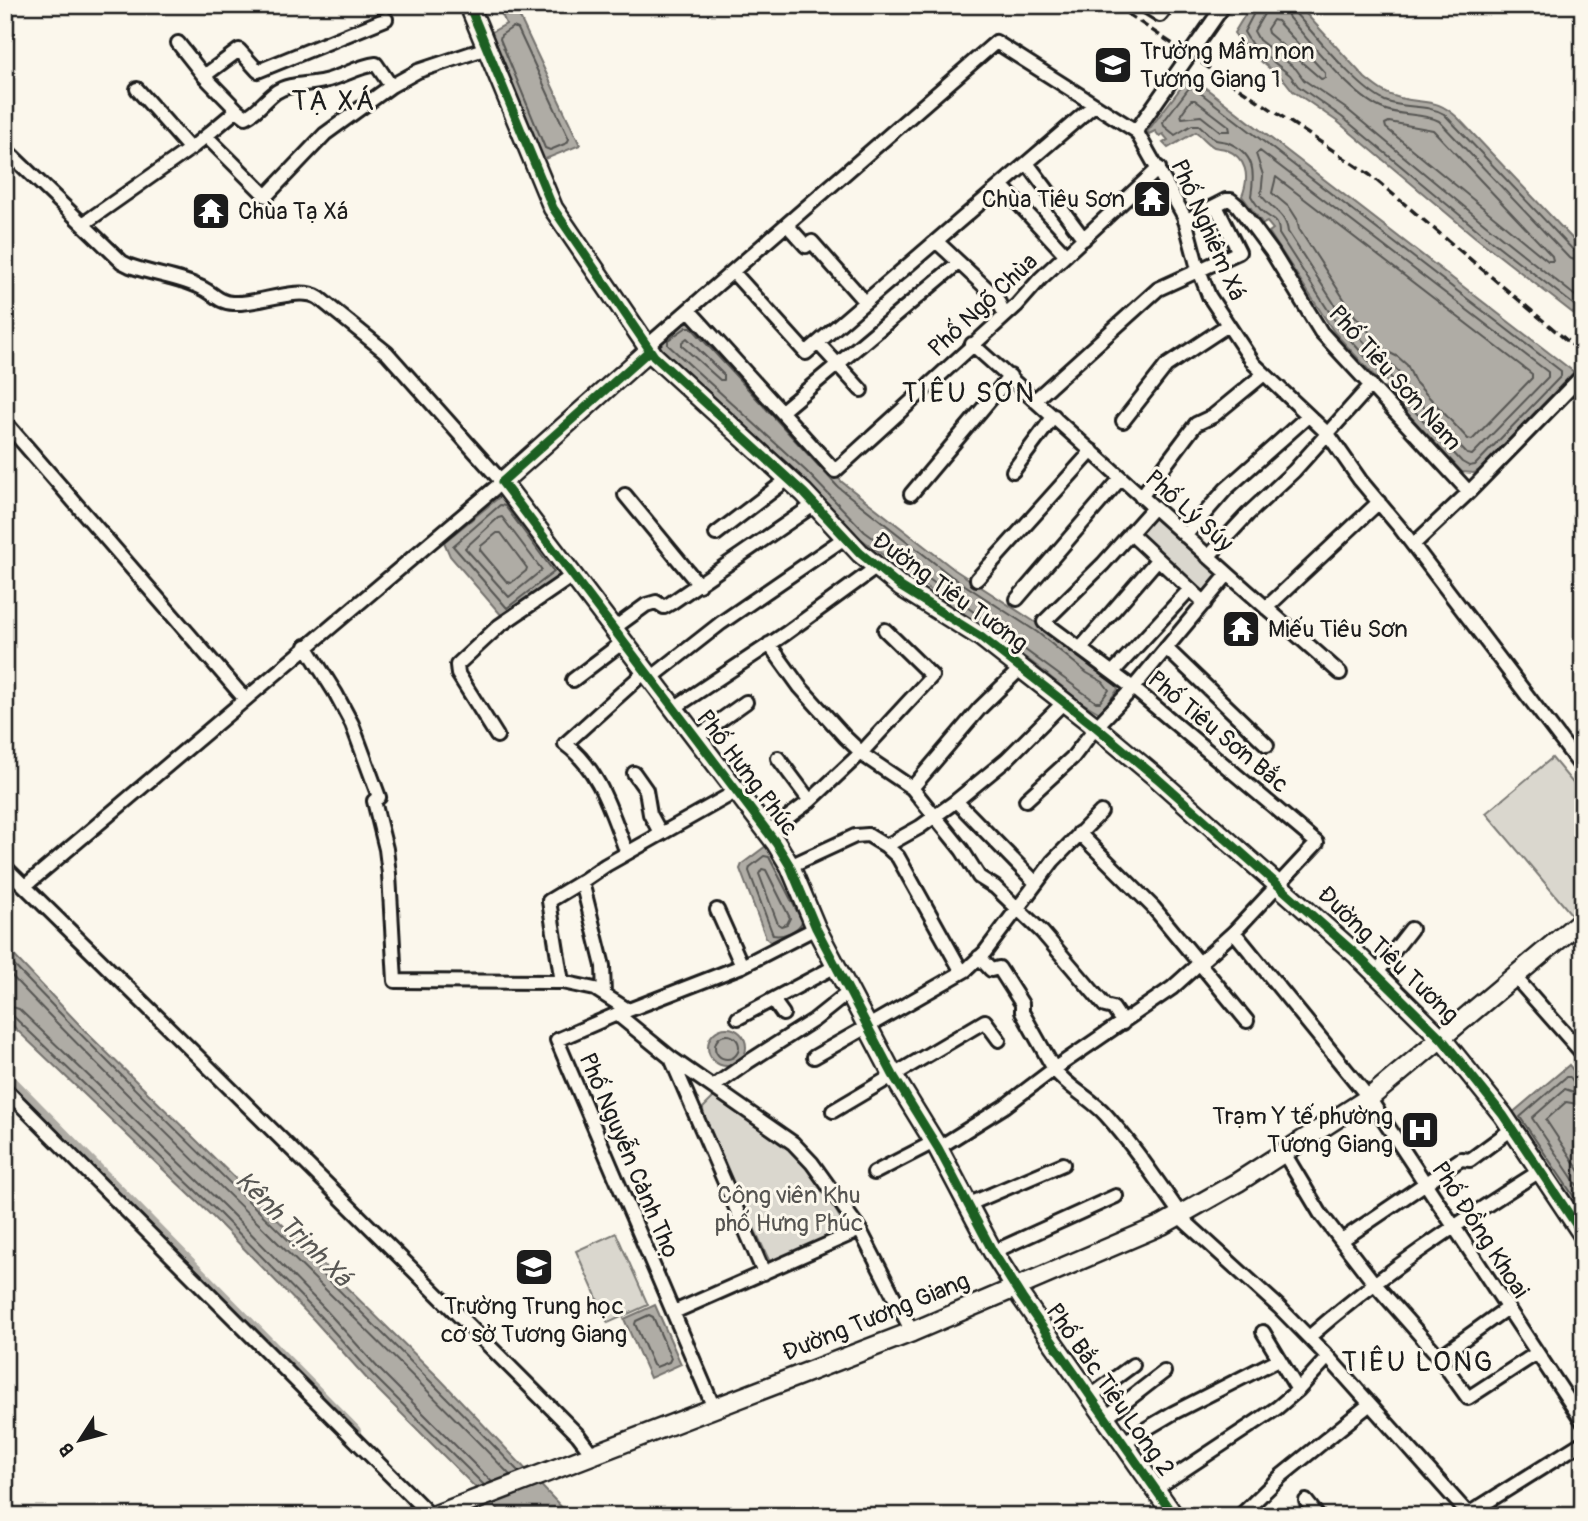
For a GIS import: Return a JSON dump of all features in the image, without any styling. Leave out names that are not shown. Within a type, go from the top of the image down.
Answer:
[{"type":"street","name":"Đường Tiêu Tương","points":[[469,5],[553,208],[649,348],[679,381],[789,479],[877,567],[901,587],[981,637],[1096,727],[1376,974],[1442,1039],[1512,1129],[1583,1235]]},
{"type":"street","points":[[1144,5],[1160,15],[1168,5]]},
{"type":"street","points":[[1136,131],[1224,5]]},
{"type":"street","points":[[204,76],[239,50],[258,71],[386,19]]},
{"type":"street","points":[[177,43],[204,76],[246,117],[256,112],[275,92],[289,86],[326,81],[367,65],[376,64],[391,86]]},
{"type":"street","name":"Phố Nghiêm Xá","points":[[649,348],[689,310],[996,43],[1136,131],[1185,221],[1209,296],[1254,364],[1328,434],[1360,481],[1413,545],[1583,769]]},
{"type":"street","points":[[206,136],[266,196],[325,134],[391,86],[418,71],[486,48]]},
{"type":"street","points":[[137,89],[190,149]]},
{"type":"street","points":[[733,272],[806,353],[1093,106]]},
{"type":"street","points":[[83,224],[190,149],[237,110]]},
{"type":"street","points":[[5,149],[125,264],[197,285],[227,303],[250,303],[312,293],[387,353],[502,482]]},
{"type":"street","points":[[1027,163],[1084,239]]},
{"type":"street","name":"Phố Ngõ Chùa","points":[[782,411],[835,471],[1159,169]]},
{"type":"street","points":[[1001,185],[1066,255]]},
{"type":"street","name":"Phố Tiêu Sơn Nam","points":[[1216,206],[1229,200],[1241,209],[1272,252],[1321,332],[1469,492]]},
{"type":"street","points":[[1036,399],[1158,289],[1239,252],[1216,206],[1185,221]]},
{"type":"street","points":[[787,225],[806,246],[812,243],[865,302]]},
{"type":"street","points":[[936,241],[996,297],[1005,315]]},
{"type":"street","points":[[689,310],[782,411],[958,263]]},
{"type":"street","points":[[1123,421],[1166,366],[1228,326]]},
{"type":"street","points":[[818,343],[861,390]]},
{"type":"street","name":"Phố Lý Súy","points":[[972,344],[1228,574],[1066,765],[1026,800]]},
{"type":"street","points":[[25,886],[502,482],[649,348]]},
{"type":"street","points":[[1141,497],[1196,424],[1213,416],[1264,374]]},
{"type":"street","points":[[911,494],[1010,376]]},
{"type":"street","points":[[1413,545],[1469,492],[1581,377]]},
{"type":"street","points":[[1208,556],[1294,471],[1371,385]]},
{"type":"street","points":[[1013,471],[1054,416]]},
{"type":"street","points":[[1185,536],[1226,489],[1308,416]]},
{"type":"street","points":[[5,422],[245,699]]},
{"type":"street","points":[[977,579],[1092,452]]},
{"type":"street","points":[[1017,599],[1121,478]]},
{"type":"street","points":[[716,534],[789,479]]},
{"type":"street","name":"Phố Hưng Phúc","points":[[502,482],[697,737],[790,866],[816,928],[893,1075],[936,1145],[1014,1287]]},
{"type":"street","points":[[625,495],[699,585]]},
{"type":"street","points":[[1266,608],[1378,502]]},
{"type":"street","points":[[573,680],[646,605],[656,602],[664,607],[815,504]]},
{"type":"street","points":[[1153,508],[1130,533],[1205,603]]},
{"type":"street","name":"Phố Tiêu Sơn Bắc","points":[[1130,533],[1103,564],[1044,622],[1133,688],[1317,843],[1278,885]]},
{"type":"street","points":[[627,853],[590,770],[579,754],[565,744],[648,675],[846,537]]},
{"type":"street","points":[[1080,649],[1158,559]]},
{"type":"street","points":[[674,708],[877,567]]},
{"type":"street","points":[[1228,574],[1340,673]]},
{"type":"street","points":[[497,736],[458,674],[457,665],[499,626],[572,576]]},
{"type":"street","points":[[1112,672],[1190,589]]},
{"type":"street","points":[[768,832],[810,802],[861,753],[932,676],[885,631]]},
{"type":"street","points":[[769,644],[800,687],[861,753],[912,788],[962,850],[979,877],[995,887],[1042,932],[1105,1006],[1113,1008],[1123,1023]]},
{"type":"street","points":[[306,646],[337,694],[352,724],[379,797],[374,801],[389,874],[395,981],[562,982],[595,989],[604,994],[671,1058],[793,1143],[832,1188],[860,1230],[912,1332]]},
{"type":"street","points":[[1166,648],[1267,745]]},
{"type":"street","points":[[912,788],[980,708],[1021,668]]},
{"type":"street","points":[[697,737],[746,702]]},
{"type":"street","points":[[886,846],[956,801],[1006,760],[1064,702]]},
{"type":"street","points":[[778,758],[810,802]]},
{"type":"street","points":[[634,773],[646,790],[650,814],[662,834]]},
{"type":"street","points":[[562,982],[549,901],[737,791]]},
{"type":"street","points":[[956,801],[1036,883]]},
{"type":"street","points":[[814,1057],[962,972],[979,957],[1036,883],[1101,812]]},
{"type":"street","points":[[1079,833],[1153,907],[1247,1020]]},
{"type":"street","points":[[790,866],[855,836],[868,835],[886,846],[898,858],[962,972]]},
{"type":"street","points":[[5,867],[288,1143],[578,1435],[593,1455]]},
{"type":"street","points":[[582,882],[603,966],[604,994]]},
{"type":"street","points":[[874,1173],[936,1145],[1005,1106],[1123,1023],[1172,988],[1201,963],[1278,885]]},
{"type":"street","points":[[717,911],[742,966]]},
{"type":"street","name":"Đường Tương Giang","points":[[432,1516],[912,1332],[1162,1225],[1238,1182],[1369,1098],[1583,919]]},
{"type":"street","points":[[622,1012],[742,966],[816,928]]},
{"type":"street","points":[[1376,974],[1411,929]]},
{"type":"street","name":"Phố Đồng Khoai","points":[[1234,932],[1369,1098],[1583,1422]]},
{"type":"street","points":[[979,957],[991,971],[999,968],[1022,1004],[1022,1012],[1063,1081],[1107,1115],[1180,1215],[1309,1337],[1468,1515],[1583,1442]]},
{"type":"street","points":[[738,1018],[836,966]]},
{"type":"street","points":[[1515,976],[1583,1054]]},
{"type":"street","points":[[713,1087],[814,1020],[849,992]]},
{"type":"street","points":[[774,1000],[782,1014]]},
{"type":"street","name":"Phố Nguyễn Cảnh Thọ","points":[[622,1012],[556,1040],[714,1408]]},
{"type":"street","points":[[833,1111],[985,1021],[999,1040]]},
{"type":"street","points":[[671,1058],[764,1273]]},
{"type":"street","points":[[5,1089],[432,1516]]},
{"type":"street","points":[[1342,1240],[1424,1182],[1461,1159],[1470,1160],[1512,1129]]},
{"type":"street","points":[[1284,1153],[1312,1201],[1374,1283],[1439,1357],[1468,1398],[1537,1353]]},
{"type":"street","points":[[967,1205],[1063,1164]]},
{"type":"street","points":[[1309,1337],[1374,1283],[1453,1226],[1540,1171]]},
{"type":"street","points":[[993,1252],[1116,1196]]},
{"type":"street","points":[[674,1312],[860,1230]]},
{"type":"street","name":"Phố Bắc Tiêu Long 2","points":[[1014,1287],[1174,1516]]},
{"type":"street","points":[[1439,1357],[1507,1308]]},
{"type":"street","points":[[1263,1332],[1298,1390]]},
{"type":"street","points":[[1155,1489],[1277,1408],[1298,1390],[1328,1357]]},
{"type":"street","points":[[1124,1442],[1173,1413],[1279,1359]]},
{"type":"street","points":[[1091,1395],[1133,1365]]},
{"type":"street","points":[[1106,1417],[1164,1373]]},
{"type":"street","points":[[1240,1516],[1281,1476],[1370,1404]]},
{"type":"street","points":[[1306,1501],[1318,1516]]},
{"type":"green space","points":[[1153,512],[1221,575],[1203,597],[1134,533]]},
{"type":"green space","points":[[1552,758],[1583,795],[1583,904],[1571,914],[1486,813]]},
{"type":"green space","name":"Công viên Khu phố Hưng Phúc","points":[[714,1097],[718,1097],[796,1153],[821,1185],[842,1221],[843,1231],[777,1262],[769,1260],[704,1122],[703,1108]]},
{"type":"green space","points":[[616,1233],[648,1305],[608,1323],[576,1251]]},
{"type":"water","points":[[498,5],[514,5],[580,145],[543,160],[490,33],[506,24]]},
{"type":"water","points":[[1251,5],[1298,5],[1365,78],[1377,87],[1395,97],[1437,104],[1458,118],[1583,250],[1583,321],[1474,236],[1338,122],[1293,91],[1285,81],[1246,49],[1234,33]]},
{"type":"water","points":[[1190,76],[1574,372],[1479,470],[1474,473],[1462,472],[1384,388],[1389,384],[1382,377],[1378,380],[1334,332],[1269,232],[1273,229],[1267,222],[1263,224],[1242,196],[1246,175],[1238,157],[1225,149],[1212,146],[1196,132],[1168,148],[1163,143],[1168,140],[1163,134],[1159,136],[1155,131],[1149,134],[1147,132]]},
{"type":"water","points":[[690,316],[842,482],[955,570],[1041,626],[1116,685],[1118,689],[1100,713],[1081,702],[1033,663],[860,538],[801,476],[662,349],[657,343]]},
{"type":"water","points":[[502,495],[562,571],[561,577],[508,616],[502,616],[450,556],[444,542]]},
{"type":"water","points":[[770,843],[812,925],[773,944],[766,938],[740,869],[742,864]]},
{"type":"water","name":"Kênh Trịnh Xá","points":[[5,946],[92,1038],[440,1379],[570,1516],[506,1516],[493,1505],[368,1380],[313,1319],[213,1217],[5,1018]]},
{"type":"water","points":[[727,1028],[740,1034],[746,1047],[740,1060],[727,1066],[714,1060],[708,1047],[714,1034]]},
{"type":"water","points":[[1569,1065],[1583,1082],[1583,1223],[1510,1115]]},
{"type":"water","points":[[655,1305],[681,1364],[650,1378],[624,1319]]},
{"type":"waterway","points":[[5,1075],[355,1431]]},
{"type":"railway","points":[[1114,5],[1370,175],[1583,354]]},
{"type":"cycle path","points":[[469,5],[553,208],[654,356],[804,493],[860,553],[901,587],[981,637],[1096,727],[1357,955],[1442,1039],[1503,1115],[1583,1235]]},
{"type":"cycle path","points":[[650,350],[502,482],[776,843],[790,866],[816,928],[893,1075],[938,1148],[993,1252],[1174,1516]]},
{"type":"place","name":"Trường Mầm non Tương Giang 1","points":[[1113,65]]},
{"type":"place","name":"Chùa Tiêu Sơn","points":[[1152,199]]},
{"type":"place","name":"Chùa Tạ Xá","points":[[211,211]]},
{"type":"place","name":"Miếu Tiêu Sơn","points":[[1241,629]]},
{"type":"place","name":"Trạm Y tế phường Tương Giang","points":[[1420,1130]]},
{"type":"place","name":"Trường Trung học cơ sở Tương Giang","points":[[534,1267]]},
{"type":"district","name":"TẠ XÁ","points":[[334,101]]},
{"type":"district","name":"TIÊU SƠN","points":[[969,393]]},
{"type":"district","name":"TIÊU LONG","points":[[1418,1362]]}]
